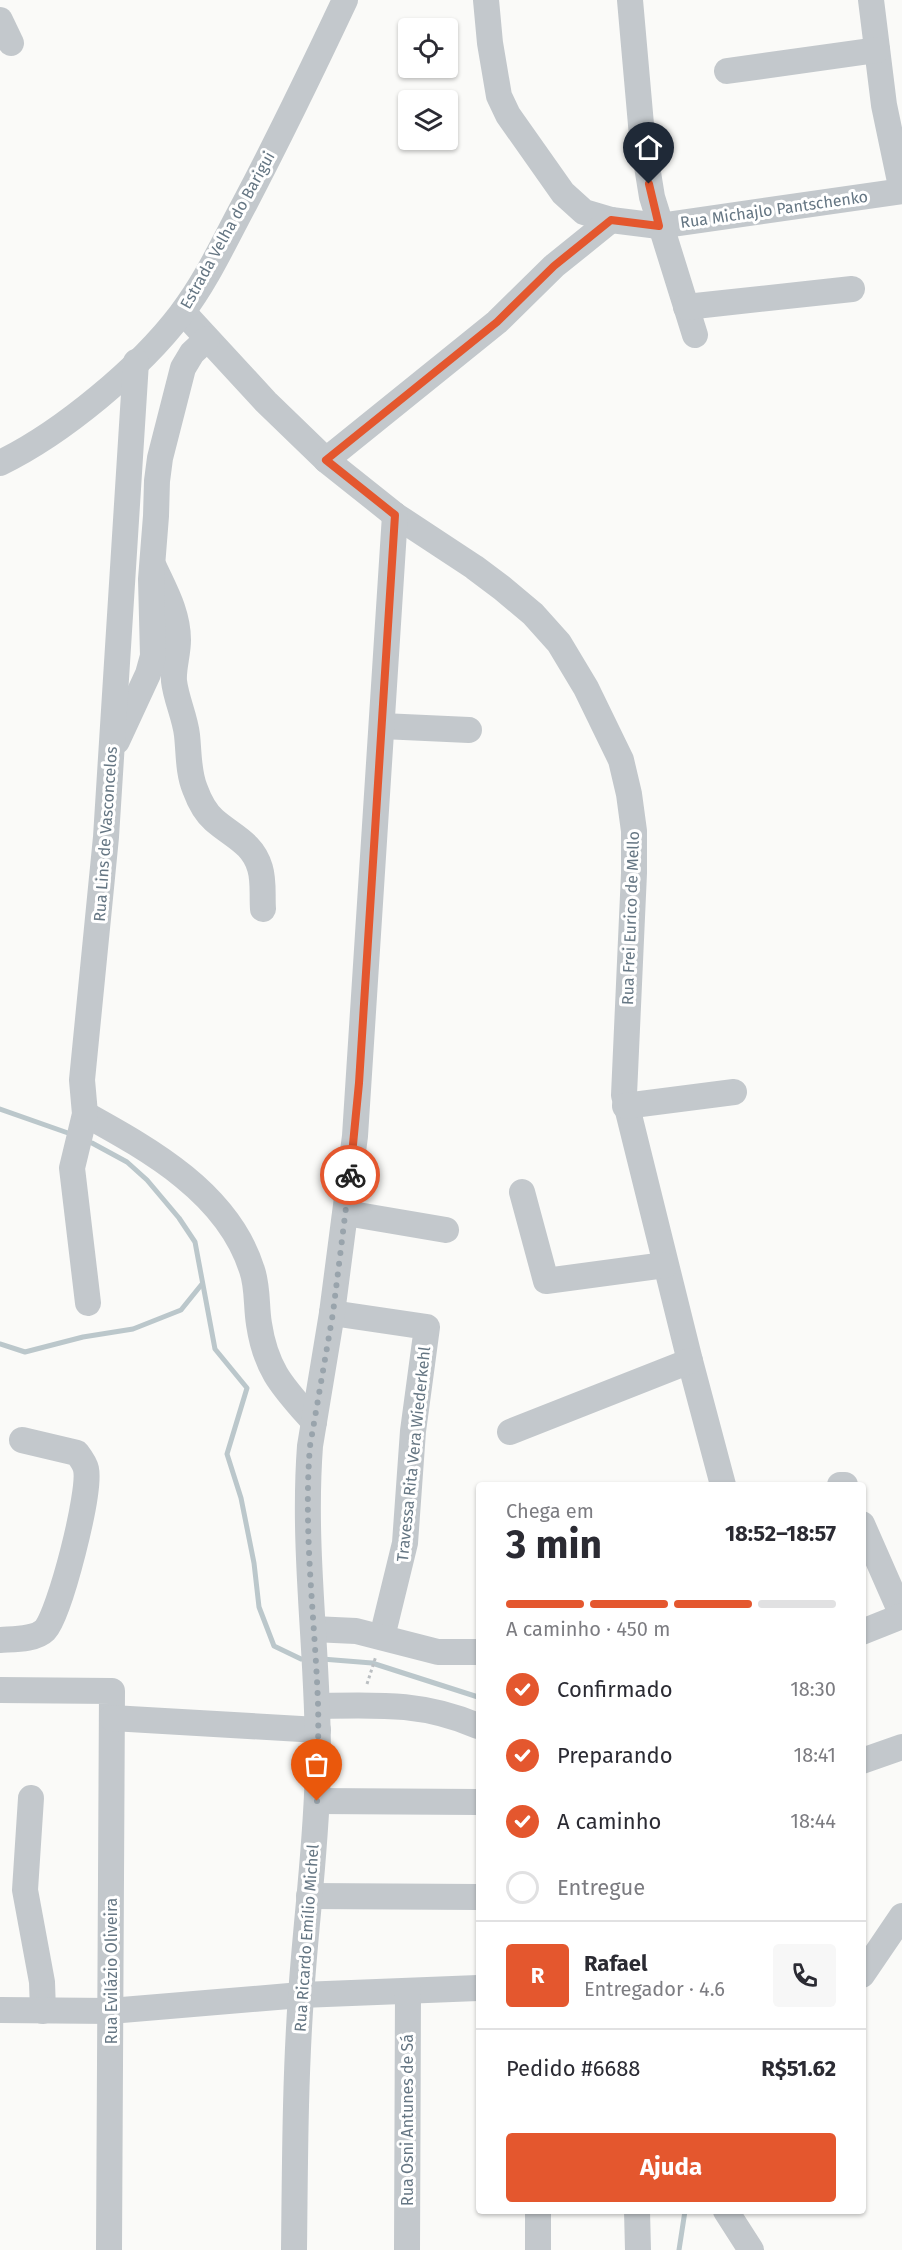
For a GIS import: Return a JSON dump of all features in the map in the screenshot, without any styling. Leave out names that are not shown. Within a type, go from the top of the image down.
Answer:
[{"type":"street","name":"Estrada Velha do Barigui","points":[[0,463],[69,419],[136,362],[183,312],[238,217],[345,0]]},
{"type":"street","name":"Rua Michajlo Pantschenko","points":[[486,0],[494,75],[499,96],[508,116],[562,193],[589,214],[611,220],[659,226],[902,191]]},
{"type":"street","points":[[630,0],[642,136],[652,197],[659,226],[695,335]]},
{"type":"street","points":[[871,0],[886,117],[902,191]]},
{"type":"street","points":[[0,20],[10,43]]},
{"type":"street","points":[[727,71],[877,50]]},
{"type":"street","points":[[326,460],[497,322],[554,266],[611,220]]},
{"type":"street","points":[[686,307],[852,289]]},
{"type":"street","name":"Rua Frei Eurico de Mello","points":[[183,312],[266,402],[326,460],[395,515],[474,567],[533,614],[559,643],[586,688],[621,760],[629,794],[634,842],[624,1081],[626,1106],[722,1482]]},
{"type":"street","points":[[111,754],[151,666],[152,564],[160,458],[183,368],[192,353],[207,339]]},
{"type":"street","name":"Rua Lins de Vasconcelos","points":[[88,1303],[72,1168],[85,1114],[82,1080],[103,878],[136,362]]},
{"type":"street","name":"Rua Ricardo Emílio Michel","points":[[294,2250],[296,2101],[301,1995],[317,1801],[318,1718],[308,1560],[308,1465],[333,1313],[359,1083],[395,515]]},
{"type":"street","points":[[152,564],[171,604],[177,626],[174,684],[186,726],[194,789],[207,813],[245,842],[253,853],[260,866],[263,909]]},
{"type":"street","points":[[382,726],[469,730]]},
{"type":"street","points":[[626,1106],[734,1092]]},
{"type":"street","points":[[85,1114],[166,1162],[204,1195],[222,1215],[237,1236],[253,1270],[262,1341],[273,1372],[283,1388],[314,1422]]},
{"type":"street","points":[[522,1191],[546,1281],[665,1265]]},
{"type":"street","points":[[346,1214],[446,1230]]},
{"type":"street","name":"Travessa Rita Vera Wiederkehl","points":[[333,1313],[427,1328],[413,1431],[405,1543],[382,1637]]},
{"type":"street","points":[[510,1432],[690,1362]]},
{"type":"street","points":[[0,1640],[23,1638],[43,1632],[55,1615],[81,1525],[86,1469],[77,1453],[22,1440]]},
{"type":"street","points":[[866,1539],[902,1615],[866,1630]]},
{"type":"street","points":[[315,1649],[356,1631],[438,1652],[476,1652]]},
{"type":"street","name":"Rua Evilázio Oliveira","points":[[0,1690],[112,1691],[109,2250]]},
{"type":"street","points":[[112,1718],[318,1718],[360,1705],[415,1707],[450,1715],[476,1725]]},
{"type":"street","points":[[866,1760],[902,1747]]},
{"type":"street","points":[[32,1798],[25,1890],[42,1982],[43,2011]]},
{"type":"street","points":[[317,1801],[476,1802]]},
{"type":"street","points":[[309,1896],[476,1897]]},
{"type":"street","points":[[866,1969],[902,1916]]},
{"type":"street","points":[[0,2010],[111,2011],[301,1995],[476,1988]]},
{"type":"street","name":"Rua Osni Antunes de Sá","points":[[407,2250],[408,1991]]},
{"type":"street","points":[[538,2214],[538,2250]]},
{"type":"street","points":[[637,2214],[638,2250]]},
{"type":"street","points":[[728,2214],[751,2250]]},
{"type":"path","points":[[360,1705],[382,1637]]},
{"type":"waterway","points":[[0,1109],[68,1133]]},
{"type":"waterway","points":[[92,1143],[127,1162],[147,1180],[179,1218],[195,1242],[215,1349],[247,1388],[227,1454],[241,1498],[254,1563],[259,1607],[274,1646],[301,1659],[307,1659]]},
{"type":"waterway","points":[[0,1344],[25,1352],[83,1337],[133,1329],[181,1310],[202,1284]]},
{"type":"waterway","points":[[322,1659],[372,1663],[476,1696]]},
{"type":"waterway","points":[[679,2250],[685,2214]]},
{"type":"way so far","points":[[317,1801],[318,1706],[308,1560],[308,1465],[333,1313],[350,1175]]},
{"type":"route","points":[[350,1175],[359,1083],[395,515],[326,460],[497,322],[554,266],[611,220],[659,226],[649,184]]}]
